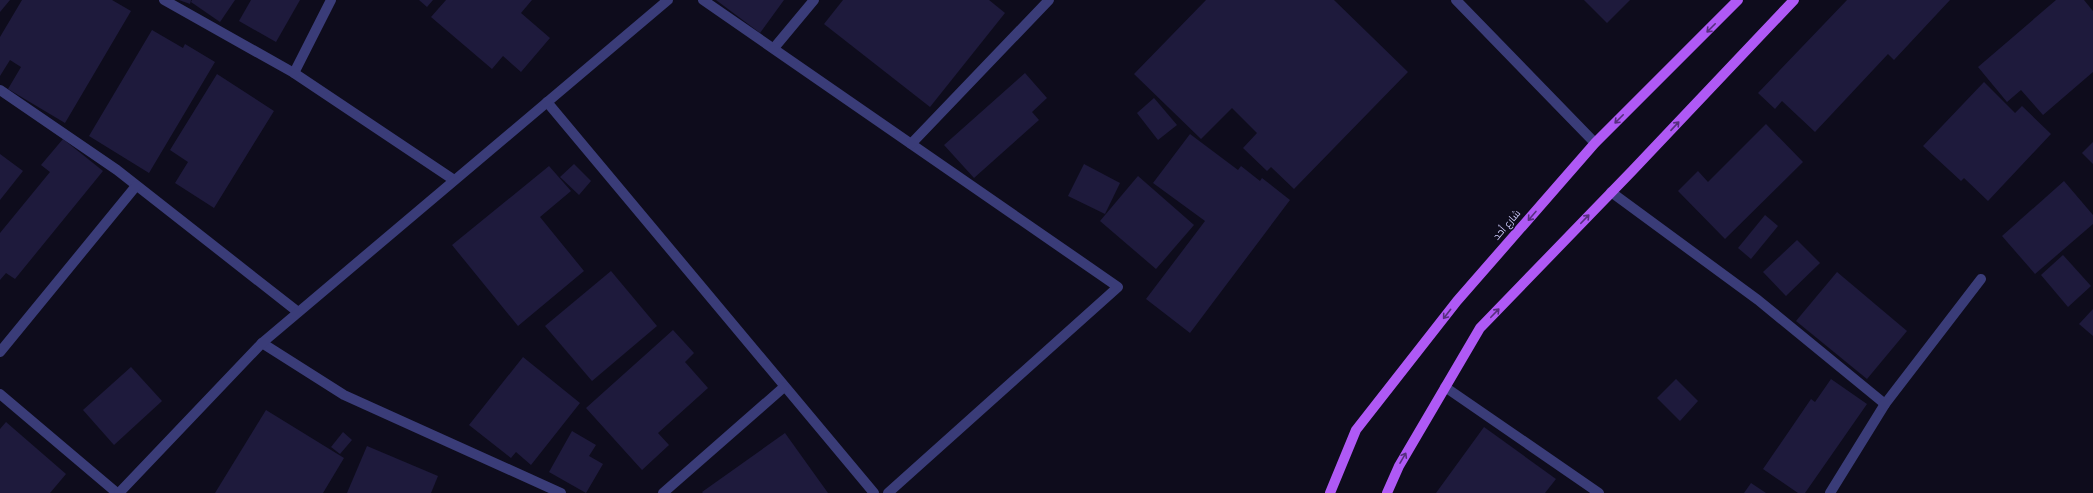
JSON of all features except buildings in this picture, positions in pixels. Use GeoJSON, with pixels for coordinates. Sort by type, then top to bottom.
{"type":"FeatureCollection","features":[{"type":"Feature","properties":{"kind":"main road","name":"شارع أحد"},"geometry":{"type":"LineString","coordinates":[[1330,493],[1356,430],[1457,301],[1595,143],[1738,0]]}},
{"type":"Feature","properties":{"kind":"main road"},"geometry":{"type":"LineString","coordinates":[[1387,493],[1399,466],[1480,328],[1794,0]]}},
{"type":"Feature","properties":{"kind":"street"},"geometry":{"type":"LineString","coordinates":[[164,0],[294,73],[454,180]]}},
{"type":"Feature","properties":{"kind":"street"},"geometry":{"type":"LineString","coordinates":[[294,73],[331,0]]}},
{"type":"Feature","properties":{"kind":"street"},"geometry":{"type":"LineString","coordinates":[[0,394],[118,493],[262,343],[668,0]]}},
{"type":"Feature","properties":{"kind":"street"},"geometry":{"type":"LineString","coordinates":[[703,0],[1118,287],[888,493]]}},
{"type":"Feature","properties":{"kind":"street"},"geometry":{"type":"LineString","coordinates":[[774,48],[814,0]]}},
{"type":"Feature","properties":{"kind":"street"},"geometry":{"type":"LineString","coordinates":[[911,144],[1049,0]]}},
{"type":"Feature","properties":{"kind":"street"},"geometry":{"type":"LineString","coordinates":[[1456,0],[1595,143]]}},
{"type":"Feature","properties":{"kind":"street"},"geometry":{"type":"LineString","coordinates":[[0,90],[117,170],[298,312]]}},
{"type":"Feature","properties":{"kind":"street"},"geometry":{"type":"LineString","coordinates":[[547,102],[874,493]]}},
{"type":"Feature","properties":{"kind":"street"},"geometry":{"type":"LineString","coordinates":[[0,352],[136,186]]}},
{"type":"Feature","properties":{"kind":"street"},"geometry":{"type":"LineString","coordinates":[[1611,192],[1758,300],[1885,404]]}},
{"type":"Feature","properties":{"kind":"street"},"geometry":{"type":"LineString","coordinates":[[1830,493],[1885,404],[1981,279]]}},
{"type":"Feature","properties":{"kind":"street"},"geometry":{"type":"LineString","coordinates":[[262,343],[344,395],[561,493]]}},
{"type":"Feature","properties":{"kind":"street"},"geometry":{"type":"LineString","coordinates":[[1445,386],[1599,493]]}},
{"type":"Feature","properties":{"kind":"street"},"geometry":{"type":"LineString","coordinates":[[663,493],[784,387]]}}]}
